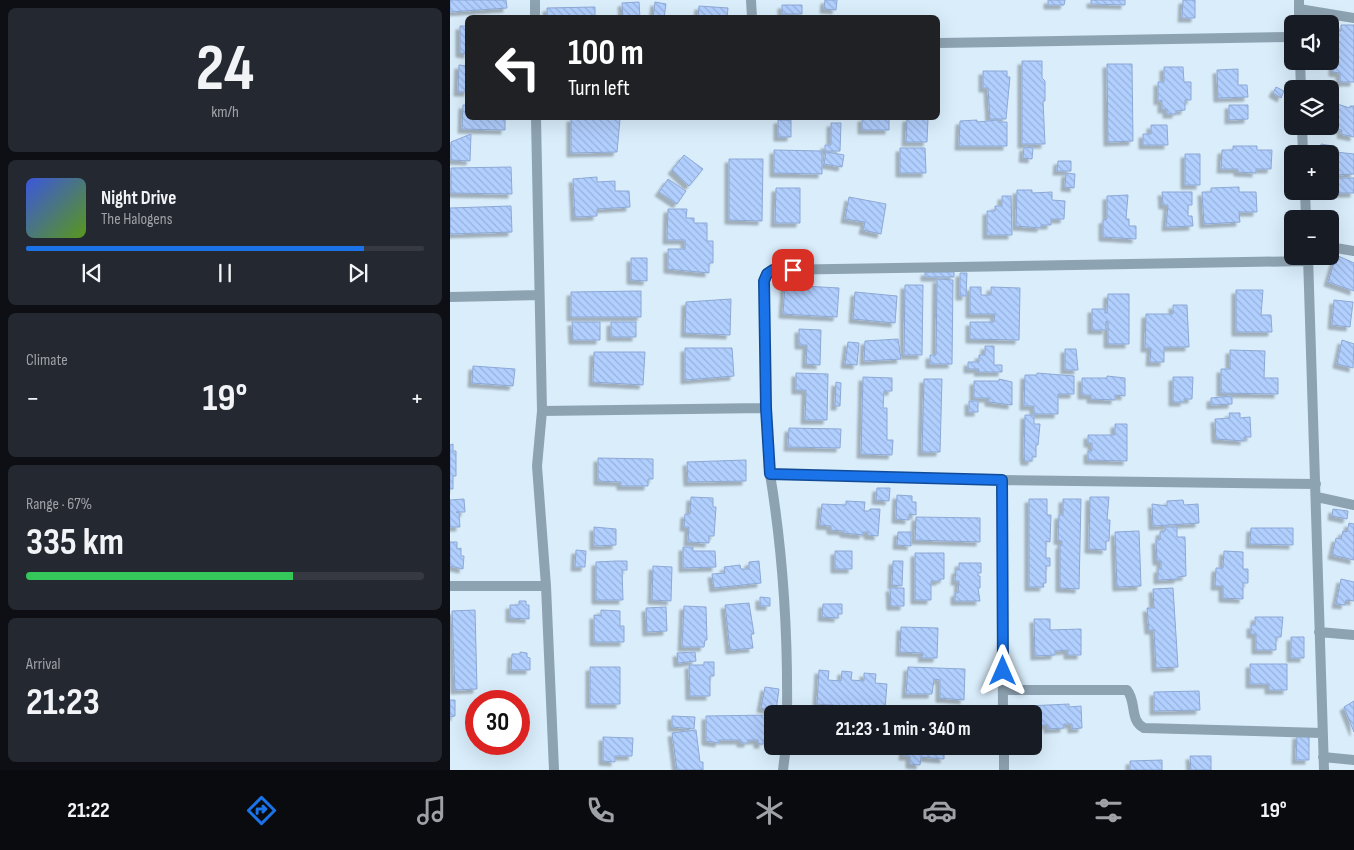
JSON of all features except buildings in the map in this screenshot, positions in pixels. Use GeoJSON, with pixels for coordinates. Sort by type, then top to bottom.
{"type":"FeatureCollection","features":[{"type":"Feature","properties":{"kind":"street"},"geometry":{"type":"LineString","coordinates":[[534,0],[535,15]]}},
{"type":"Feature","properties":{"kind":"street"},"geometry":{"type":"LineString","coordinates":[[751,0],[752,15]]}},
{"type":"Feature","properties":{"kind":"street"},"geometry":{"type":"LineString","coordinates":[[1299,4],[1354,18]]}},
{"type":"Feature","properties":{"kind":"street"},"geometry":{"type":"LineString","coordinates":[[940,43],[1284,36]]}},
{"type":"Feature","properties":{"kind":"street"},"geometry":{"type":"LineString","coordinates":[[536,120],[542,411],[537,466],[546,586],[554,770]]}},
{"type":"Feature","properties":{"kind":"street"},"geometry":{"type":"LineString","coordinates":[[1339,248],[1354,251]]}},
{"type":"Feature","properties":{"kind":"street"},"geometry":{"type":"LineString","coordinates":[[787,705],[784,580],[770,474],[766,408],[764,281],[767,274],[773,270],[1284,259]]}},
{"type":"Feature","properties":{"kind":"street"},"geometry":{"type":"LineString","coordinates":[[1308,265],[1317,497],[1324,770]]}},
{"type":"Feature","properties":{"kind":"street"},"geometry":{"type":"LineString","coordinates":[[450,297],[539,295]]}},
{"type":"Feature","properties":{"kind":"street"},"geometry":{"type":"LineString","coordinates":[[542,411],[766,408]]}},
{"type":"Feature","properties":{"kind":"street"},"geometry":{"type":"LineString","coordinates":[[770,474],[1002,480],[1316,484]]}},
{"type":"Feature","properties":{"kind":"street"},"geometry":{"type":"LineString","coordinates":[[1002,480],[1003,705]]}},
{"type":"Feature","properties":{"kind":"street"},"geometry":{"type":"LineString","coordinates":[[1317,497],[1354,505]]}},
{"type":"Feature","properties":{"kind":"street"},"geometry":{"type":"LineString","coordinates":[[450,586],[546,586]]}},
{"type":"Feature","properties":{"kind":"street"},"geometry":{"type":"LineString","coordinates":[[1319,632],[1354,635]]}},
{"type":"Feature","properties":{"kind":"street"},"geometry":{"type":"LineString","coordinates":[[1004,690],[1127,690],[1132,696],[1135,718],[1138,725],[1144,728],[1322,733]]}},
{"type":"Feature","properties":{"kind":"street"},"geometry":{"type":"LineString","coordinates":[[784,770],[785,755]]}},
{"type":"Feature","properties":{"kind":"street"},"geometry":{"type":"LineString","coordinates":[[1004,755],[1004,770]]}},
{"type":"Feature","properties":{"kind":"street"},"geometry":{"type":"LineString","coordinates":[[1323,757],[1354,760]]}},
{"type":"Feature","properties":{"kind":"route"},"geometry":{"type":"LineString","coordinates":[[793,270],[773,270],[767,274],[764,281],[766,408],[770,474],[1002,480],[1003,671]]}}]}
